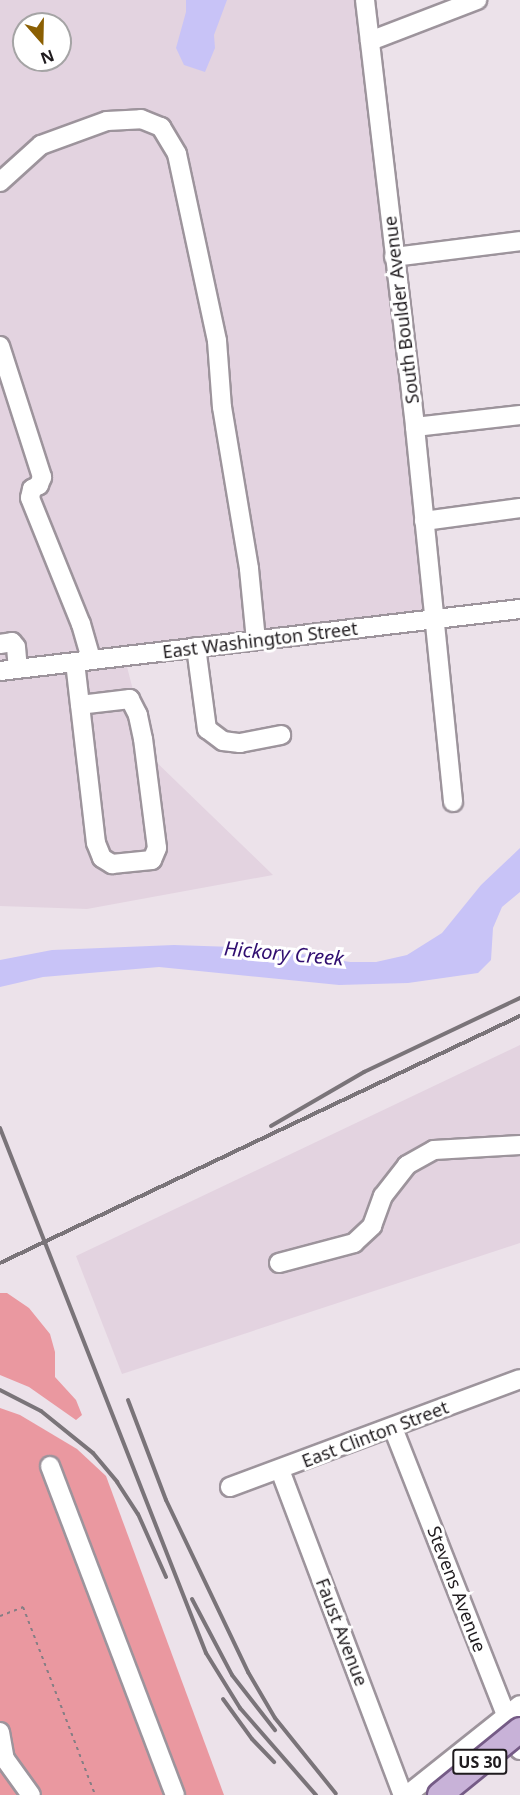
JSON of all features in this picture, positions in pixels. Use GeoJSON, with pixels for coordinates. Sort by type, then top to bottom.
{"type":"FeatureCollection","features":[{"type":"Feature","properties":{"kind":"main road","name":"US 30"},"geometry":{"type":"LineString","coordinates":[[440,1795],[516,1717]]}},
{"type":"Feature","properties":{"kind":"street","name":"South Boulder Avenue"},"geometry":{"type":"LineString","coordinates":[[365,0],[415,427],[453,802]]}},
{"type":"Feature","properties":{"kind":"street"},"geometry":{"type":"LineString","coordinates":[[370,41],[477,0]]}},
{"type":"Feature","properties":{"kind":"street"},"geometry":{"type":"LineString","coordinates":[[0,182],[41,145],[107,121],[141,118],[161,127],[177,154],[217,340],[222,407],[249,569],[256,640]]}},
{"type":"Feature","properties":{"kind":"street"},"geometry":{"type":"LineString","coordinates":[[394,257],[520,241]]}},
{"type":"Feature","properties":{"kind":"street"},"geometry":{"type":"LineString","coordinates":[[0,346],[42,477],[39,485],[32,489],[30,498],[81,624],[83,661],[80,705],[96,843],[102,858],[112,864],[152,860],[157,848],[138,715],[130,699],[80,705]]}},
{"type":"Feature","properties":{"kind":"street"},"geometry":{"type":"LineString","coordinates":[[415,427],[520,415]]}},
{"type":"Feature","properties":{"kind":"street"},"geometry":{"type":"LineString","coordinates":[[424,521],[520,508]]}},
{"type":"Feature","properties":{"kind":"street","name":"East Washington Street"},"geometry":{"type":"LineString","coordinates":[[9,670],[520,609]]}},
{"type":"Feature","properties":{"kind":"street"},"geometry":{"type":"LineString","coordinates":[[0,644],[12,642],[15,647],[9,670]]}},
{"type":"Feature","properties":{"kind":"street"},"geometry":{"type":"LineString","coordinates":[[196,647],[207,729],[223,741],[240,743],[281,735]]}},
{"type":"Feature","properties":{"kind":"street"},"geometry":{"type":"LineString","coordinates":[[279,1263],[354,1243],[372,1226],[383,1196],[407,1165],[434,1150],[520,1145]]}},
{"type":"Feature","properties":{"kind":"street","name":"East Clinton Street"},"geometry":{"type":"LineString","coordinates":[[230,1487],[520,1379]]}},
{"type":"Feature","properties":{"kind":"street","name":"Stevens Avenue"},"geometry":{"type":"LineString","coordinates":[[393,1428],[516,1717],[520,1750]]}},
{"type":"Feature","properties":{"kind":"street"},"geometry":{"type":"LineString","coordinates":[[50,1466],[175,1795]]}},
{"type":"Feature","properties":{"kind":"street","name":"Faust Avenue"},"geometry":{"type":"LineString","coordinates":[[280,1470],[405,1795]]}},
{"type":"Feature","properties":{"kind":"street"},"geometry":{"type":"LineString","coordinates":[[405,1795],[516,1717]]}},
{"type":"Feature","properties":{"kind":"street"},"geometry":{"type":"LineString","coordinates":[[0,1732],[5,1759],[31,1795]]}},
{"type":"Feature","properties":{"kind":"path"},"geometry":{"type":"LineString","coordinates":[[0,1616],[23,1607],[95,1795]]}},
{"type":"Feature","properties":{"kind":"shaded area"},"geometry":{"type":"Polygon","coordinates":[[[0,0],[368,0],[426,615],[0,667],[0,0]]]}},
{"type":"Feature","properties":{"kind":"shaded area"},"geometry":{"type":"Polygon","coordinates":[[[125,659],[150,756],[273,875],[87,909],[0,906],[0,675],[125,659]]]}},
{"type":"Feature","properties":{"kind":"shaded area"},"geometry":{"type":"Polygon","coordinates":[[[520,1045],[520,1243],[122,1374],[76,1256],[520,1045]]]}},
{"type":"Feature","properties":{"kind":"shaded area"},"geometry":{"type":"Polygon","coordinates":[[[0,1293],[7,1293],[29,1308],[50,1334],[55,1352],[55,1377],[76,1400],[82,1415],[76,1420],[29,1387],[0,1375],[0,1293]]]}},
{"type":"Feature","properties":{"kind":"shaded area"},"geometry":{"type":"Polygon","coordinates":[[[0,1408],[20,1415],[77,1449],[106,1476],[224,1795],[0,1795],[0,1408]]]}},
{"type":"Feature","properties":{"kind":"water"},"geometry":{"type":"Polygon","coordinates":[[[186,0],[227,0],[214,35],[215,48],[205,72],[184,65],[176,48],[186,12],[186,0]]]}},
{"type":"Feature","properties":{"kind":"water","name":"Hickory Creek"},"geometry":{"type":"Polygon","coordinates":[[[520,848],[520,892],[502,907],[493,928],[491,960],[478,973],[408,983],[339,985],[159,967],[43,977],[0,987],[0,960],[52,950],[174,945],[266,948],[350,962],[376,962],[407,955],[442,933],[481,885],[520,848]]]}},
{"type":"Feature","properties":{"kind":"railway"},"geometry":{"type":"LineString","coordinates":[[271,1126],[364,1072],[520,998]]}},
{"type":"Feature","properties":{"kind":"railway"},"geometry":{"type":"LineString","coordinates":[[0,1263],[520,1016]]}},
{"type":"Feature","properties":{"kind":"railway"},"geometry":{"type":"LineString","coordinates":[[0,1128],[206,1653],[240,1708],[316,1795]]}},
{"type":"Feature","properties":{"kind":"railway"},"geometry":{"type":"LineString","coordinates":[[0,1390],[41,1411],[93,1453],[117,1482],[138,1514],[166,1577]]}},
{"type":"Feature","properties":{"kind":"railway"},"geometry":{"type":"LineString","coordinates":[[128,1400],[166,1500],[248,1672],[275,1718],[336,1794]]}},
{"type":"Feature","properties":{"kind":"railway"},"geometry":{"type":"LineString","coordinates":[[192,1599],[232,1675],[275,1730]]}},
{"type":"Feature","properties":{"kind":"railway"},"geometry":{"type":"LineString","coordinates":[[223,1699],[252,1739],[274,1762]]}}]}
